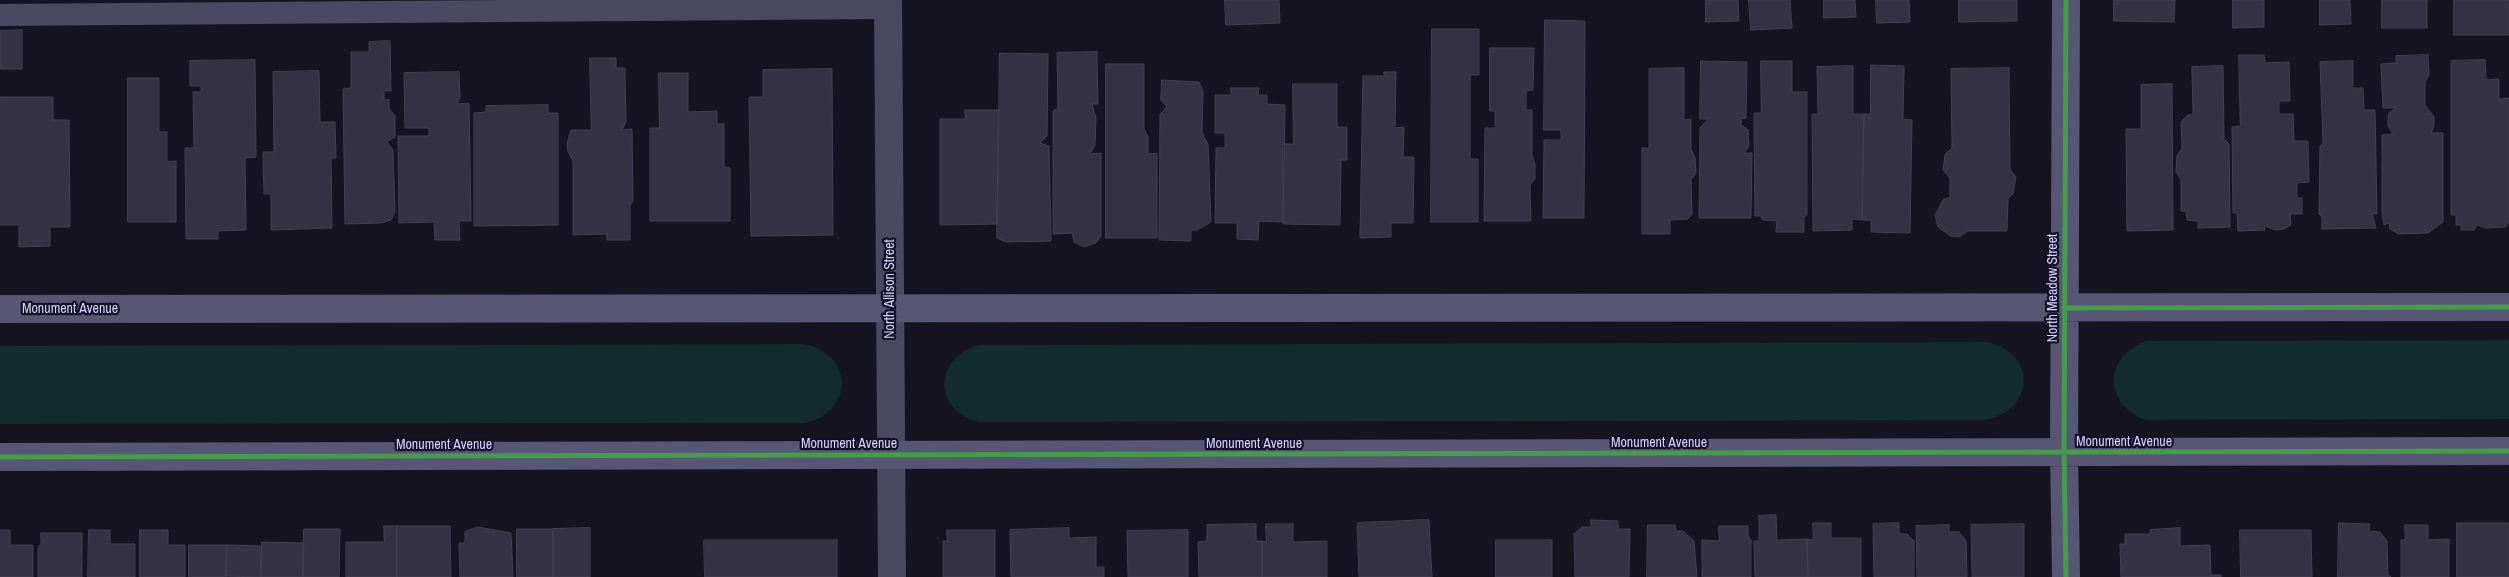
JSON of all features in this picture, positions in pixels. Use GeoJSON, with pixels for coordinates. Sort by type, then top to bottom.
{"type":"FeatureCollection","features":[{"type":"Feature","properties":{"kind":"street","name":"North Meadow Street"},"geometry":{"type":"LineString","coordinates":[[2066,0],[2064,308],[2066,577]]}},
{"type":"Feature","properties":{"kind":"street","name":"North Allison Street"},"geometry":{"type":"LineString","coordinates":[[888,4],[892,577]]}},
{"type":"Feature","properties":{"kind":"street","name":"Monument Avenue"},"geometry":{"type":"LineString","coordinates":[[0,309],[2509,307]]}},
{"type":"Feature","properties":{"kind":"street","name":"Monument Avenue"},"geometry":{"type":"LineString","coordinates":[[0,457],[2509,451]]}},
{"type":"Feature","properties":{"kind":"lane"},"geometry":{"type":"LineString","coordinates":[[0,15],[888,4]]}},
{"type":"Feature","properties":{"kind":"green space"},"geometry":{"type":"Polygon","coordinates":[[[2509,340],[2509,419],[2146,420],[2132,412],[2122,403],[2116,392],[2114,380],[2116,369],[2122,358],[2132,349],[2146,341],[2509,340]]]}},
{"type":"Feature","properties":{"kind":"green space"},"geometry":{"type":"Polygon","coordinates":[[[1986,342],[2003,348],[2015,357],[2022,368],[2024,381],[2021,394],[2014,405],[2002,414],[1985,420],[979,422],[964,416],[953,407],[946,396],[944,384],[947,372],[953,361],[964,352],[979,345],[1986,342]]]}},
{"type":"Feature","properties":{"kind":"green space"},"geometry":{"type":"Polygon","coordinates":[[[804,344],[821,350],[833,360],[840,371],[842,384],[839,397],[832,408],[820,417],[804,423],[0,424],[0,346],[804,344]]]}},
{"type":"Feature","properties":{"kind":"building"},"geometry":{"type":"Polygon","coordinates":[[[1225,0],[1279,0],[1280,23],[1226,25],[1225,0]]]}},
{"type":"Feature","properties":{"kind":"building"},"geometry":{"type":"Polygon","coordinates":[[[1706,0],[1738,0],[1739,21],[1706,22],[1706,0]]]}},
{"type":"Feature","properties":{"kind":"building"},"geometry":{"type":"Polygon","coordinates":[[[1749,0],[1790,0],[1792,28],[1751,30],[1749,0]]]}},
{"type":"Feature","properties":{"kind":"building"},"geometry":{"type":"Polygon","coordinates":[[[1824,0],[1855,0],[1856,17],[1824,18],[1824,0]]]}},
{"type":"Feature","properties":{"kind":"building"},"geometry":{"type":"Polygon","coordinates":[[[1876,0],[1909,0],[1910,22],[1877,23],[1876,0]]]}},
{"type":"Feature","properties":{"kind":"building"},"geometry":{"type":"Polygon","coordinates":[[[1959,0],[2017,0],[2017,21],[1959,22],[1959,0]]]}},
{"type":"Feature","properties":{"kind":"building"},"geometry":{"type":"Polygon","coordinates":[[[2114,0],[2175,0],[2174,22],[2114,21],[2114,0]]]}},
{"type":"Feature","properties":{"kind":"building"},"geometry":{"type":"Polygon","coordinates":[[[2233,0],[2264,0],[2264,27],[2233,28],[2233,0]]]}},
{"type":"Feature","properties":{"kind":"building"},"geometry":{"type":"Polygon","coordinates":[[[2320,0],[2350,0],[2351,24],[2320,25],[2320,0]]]}},
{"type":"Feature","properties":{"kind":"building"},"geometry":{"type":"Polygon","coordinates":[[[2382,0],[2427,0],[2427,28],[2382,28],[2382,0]]]}},
{"type":"Feature","properties":{"kind":"building"},"geometry":{"type":"Polygon","coordinates":[[[2454,0],[2509,0],[2509,35],[2454,35],[2454,0]]]}},
{"type":"Feature","properties":{"kind":"building"},"geometry":{"type":"Polygon","coordinates":[[[1545,20],[1585,21],[1584,218],[1543,218],[1544,140],[1561,140],[1561,130],[1544,130],[1545,20]]]}},
{"type":"Feature","properties":{"kind":"building"},"geometry":{"type":"Polygon","coordinates":[[[1432,29],[1479,29],[1479,75],[1470,75],[1470,159],[1478,159],[1478,222],[1431,222],[1432,29]]]}},
{"type":"Feature","properties":{"kind":"building"},"geometry":{"type":"Polygon","coordinates":[[[22,30],[22,69],[0,69],[0,31],[22,30]]]}},
{"type":"Feature","properties":{"kind":"building"},"geometry":{"type":"Polygon","coordinates":[[[390,41],[391,91],[384,91],[384,100],[389,99],[389,108],[395,116],[395,137],[387,142],[393,150],[395,212],[391,220],[382,223],[345,224],[343,89],[351,88],[351,52],[369,52],[369,42],[390,41]]]}},
{"type":"Feature","properties":{"kind":"building"},"geometry":{"type":"Polygon","coordinates":[[[1490,48],[1534,48],[1533,90],[1526,91],[1526,110],[1532,110],[1532,156],[1535,164],[1535,179],[1530,185],[1531,221],[1484,221],[1485,128],[1495,128],[1495,111],[1490,111],[1490,48]]]}},
{"type":"Feature","properties":{"kind":"building"},"geometry":{"type":"Polygon","coordinates":[[[1097,52],[1098,104],[1092,104],[1096,118],[1095,145],[1090,154],[1101,153],[1101,236],[1096,243],[1084,247],[1074,242],[1072,233],[1053,234],[1053,111],[1058,108],[1057,53],[1097,52]]]}},
{"type":"Feature","properties":{"kind":"building"},"geometry":{"type":"Polygon","coordinates":[[[1000,53],[1048,54],[1047,136],[1040,143],[1049,146],[1051,241],[1006,242],[997,238],[1000,53]]]}},
{"type":"Feature","properties":{"kind":"building"},"geometry":{"type":"Polygon","coordinates":[[[2239,55],[2264,55],[2265,63],[2289,62],[2290,101],[2279,101],[2279,114],[2293,114],[2294,141],[2308,141],[2309,182],[2297,183],[2297,198],[2302,198],[2302,214],[2290,214],[2291,225],[2284,229],[2276,230],[2264,226],[2265,230],[2238,231],[2237,213],[2233,213],[2232,127],[2240,126],[2239,55]]]}},
{"type":"Feature","properties":{"kind":"building"},"geometry":{"type":"Polygon","coordinates":[[[2428,55],[2429,75],[2425,82],[2425,105],[2434,117],[2434,126],[2431,133],[2443,133],[2443,222],[2428,233],[2399,234],[2390,229],[2389,223],[2384,225],[2382,213],[2382,135],[2393,134],[2388,126],[2388,119],[2389,113],[2396,108],[2383,108],[2381,64],[2396,63],[2396,56],[2428,55]]]}},
{"type":"Feature","properties":{"kind":"building"},"geometry":{"type":"Polygon","coordinates":[[[590,58],[616,58],[616,68],[625,68],[626,122],[622,130],[632,129],[633,200],[630,206],[630,240],[607,240],[607,234],[573,235],[573,161],[568,152],[567,144],[571,130],[591,130],[590,58]]]}},
{"type":"Feature","properties":{"kind":"building"},"geometry":{"type":"Polygon","coordinates":[[[255,60],[256,157],[245,158],[246,230],[218,231],[218,239],[186,239],[185,148],[194,148],[193,92],[201,92],[201,86],[190,86],[190,61],[255,60]]]}},
{"type":"Feature","properties":{"kind":"building"},"geometry":{"type":"Polygon","coordinates":[[[2485,60],[2486,80],[2499,79],[2499,99],[2509,98],[2509,222],[2505,227],[2486,228],[2477,225],[2474,230],[2461,230],[2461,225],[2456,225],[2456,215],[2451,215],[2451,61],[2485,60]]]}},
{"type":"Feature","properties":{"kind":"building"},"geometry":{"type":"Polygon","coordinates":[[[1701,61],[1747,62],[1746,118],[1741,119],[1741,125],[1748,130],[1749,146],[1744,153],[1752,153],[1751,218],[1699,218],[1700,128],[1708,119],[1700,119],[1701,61]]]}},
{"type":"Feature","properties":{"kind":"building"},"geometry":{"type":"Polygon","coordinates":[[[1761,61],[1792,61],[1792,92],[1807,92],[1807,215],[1804,217],[1804,232],[1776,232],[1777,221],[1763,220],[1760,216],[1755,216],[1754,113],[1761,113],[1761,61]]]}},
{"type":"Feature","properties":{"kind":"building"},"geometry":{"type":"Polygon","coordinates":[[[2353,61],[2353,88],[2363,88],[2364,110],[2375,110],[2377,214],[2372,213],[2376,228],[2322,229],[2322,217],[2319,214],[2320,146],[2323,143],[2320,62],[2353,61]]]}},
{"type":"Feature","properties":{"kind":"building"},"geometry":{"type":"Polygon","coordinates":[[[1106,64],[1144,64],[1144,129],[1148,137],[1148,154],[1157,153],[1157,238],[1106,238],[1106,64]]]}},
{"type":"Feature","properties":{"kind":"building"},"geometry":{"type":"Polygon","coordinates":[[[1871,65],[1904,66],[1903,119],[1912,120],[1910,233],[1871,232],[1871,220],[1862,220],[1864,114],[1870,114],[1871,65]]]}},
{"type":"Feature","properties":{"kind":"building"},"geometry":{"type":"Polygon","coordinates":[[[1853,66],[1853,114],[1864,114],[1862,220],[1852,219],[1852,230],[1813,231],[1812,114],[1818,114],[1817,67],[1853,66]]]}},
{"type":"Feature","properties":{"kind":"building"},"geometry":{"type":"Polygon","coordinates":[[[2223,66],[2224,139],[2229,144],[2230,227],[2198,228],[2198,221],[2187,220],[2186,211],[2181,211],[2181,180],[2176,172],[2177,155],[2182,149],[2181,122],[2188,115],[2193,114],[2192,67],[2223,66]]]}},
{"type":"Feature","properties":{"kind":"building"},"geometry":{"type":"Polygon","coordinates":[[[1684,68],[1684,120],[1691,119],[1691,149],[1695,157],[1696,174],[1691,179],[1692,214],[1688,219],[1670,220],[1670,234],[1642,234],[1642,148],[1649,148],[1649,69],[1684,68]]]}},
{"type":"Feature","properties":{"kind":"building"},"geometry":{"type":"Polygon","coordinates":[[[2009,68],[2010,170],[2016,177],[2013,194],[2008,198],[2007,231],[1968,231],[1959,237],[1951,236],[1938,227],[1935,215],[1943,200],[1950,197],[1950,178],[1943,170],[1945,154],[1952,148],[1951,69],[2009,68]]]}},
{"type":"Feature","properties":{"kind":"building"},"geometry":{"type":"Polygon","coordinates":[[[832,69],[833,235],[751,236],[749,97],[763,97],[763,70],[832,69]]]}},
{"type":"Feature","properties":{"kind":"building"},"geometry":{"type":"Polygon","coordinates":[[[319,71],[320,122],[335,122],[336,158],[331,158],[332,228],[271,230],[271,194],[264,194],[263,152],[274,152],[273,72],[319,71]]]}},
{"type":"Feature","properties":{"kind":"building"},"geometry":{"type":"Polygon","coordinates":[[[459,72],[460,97],[457,104],[469,103],[471,221],[459,221],[460,240],[435,240],[434,222],[399,223],[398,136],[429,136],[429,128],[405,128],[404,73],[459,72]]]}},
{"type":"Feature","properties":{"kind":"building"},"geometry":{"type":"Polygon","coordinates":[[[1384,72],[1396,72],[1395,128],[1404,127],[1403,157],[1414,157],[1413,223],[1391,223],[1391,237],[1360,238],[1363,76],[1384,76],[1384,72]]]}},
{"type":"Feature","properties":{"kind":"building"},"geometry":{"type":"Polygon","coordinates":[[[659,73],[688,73],[688,112],[717,111],[717,124],[724,124],[724,167],[730,168],[730,221],[650,221],[650,128],[659,128],[659,73]]]}},
{"type":"Feature","properties":{"kind":"building"},"geometry":{"type":"Polygon","coordinates":[[[128,78],[159,78],[159,132],[167,132],[167,162],[176,161],[176,222],[128,222],[128,78]]]}},
{"type":"Feature","properties":{"kind":"building"},"geometry":{"type":"Polygon","coordinates":[[[1162,80],[1199,82],[1203,91],[1202,133],[1208,144],[1211,222],[1197,230],[1191,230],[1191,241],[1159,240],[1160,114],[1167,107],[1161,100],[1162,80]]]}},
{"type":"Feature","properties":{"kind":"building"},"geometry":{"type":"Polygon","coordinates":[[[1293,84],[1337,84],[1337,127],[1347,127],[1347,160],[1341,160],[1340,225],[1283,224],[1283,144],[1293,144],[1293,84]]]}},
{"type":"Feature","properties":{"kind":"building"},"geometry":{"type":"Polygon","coordinates":[[[2172,84],[2173,230],[2127,231],[2126,129],[2141,129],[2141,85],[2172,84]]]}},
{"type":"Feature","properties":{"kind":"building"},"geometry":{"type":"Polygon","coordinates":[[[1231,88],[1259,88],[1258,95],[1267,95],[1267,104],[1285,105],[1283,222],[1259,221],[1258,240],[1237,239],[1237,223],[1215,223],[1216,148],[1225,148],[1225,133],[1215,133],[1215,95],[1231,95],[1231,88]]]}},
{"type":"Feature","properties":{"kind":"building"},"geometry":{"type":"Polygon","coordinates":[[[0,97],[53,97],[53,120],[69,120],[70,227],[50,227],[50,246],[19,247],[19,225],[0,225],[0,97]]]}},
{"type":"Feature","properties":{"kind":"building"},"geometry":{"type":"Polygon","coordinates":[[[548,105],[548,113],[558,113],[558,225],[474,226],[474,113],[486,112],[486,106],[548,105]]]}},
{"type":"Feature","properties":{"kind":"building"},"geometry":{"type":"Polygon","coordinates":[[[965,110],[999,110],[997,224],[940,225],[940,119],[965,119],[965,110]]]}},
{"type":"Feature","properties":{"kind":"building"},"geometry":{"type":"Polygon","coordinates":[[[1776,515],[1777,540],[1807,539],[1808,577],[1755,577],[1754,541],[1759,541],[1759,516],[1776,515]]]}},
{"type":"Feature","properties":{"kind":"building"},"geometry":{"type":"Polygon","coordinates":[[[1429,520],[1432,577],[1359,577],[1357,523],[1429,520]]]}},
{"type":"Feature","properties":{"kind":"building"},"geometry":{"type":"Polygon","coordinates":[[[1591,520],[1618,521],[1618,529],[1630,529],[1629,577],[1575,577],[1574,534],[1582,527],[1591,527],[1591,520]]]}},
{"type":"Feature","properties":{"kind":"building"},"geometry":{"type":"Polygon","coordinates":[[[1813,523],[1831,523],[1831,538],[1861,538],[1861,577],[1808,577],[1807,539],[1813,540],[1813,523]]]}},
{"type":"Feature","properties":{"kind":"building"},"geometry":{"type":"Polygon","coordinates":[[[1899,523],[1899,534],[1907,534],[1914,541],[1914,577],[1874,577],[1873,524],[1899,523]]]}},
{"type":"Feature","properties":{"kind":"building"},"geometry":{"type":"Polygon","coordinates":[[[2339,523],[2370,524],[2369,531],[2380,532],[2387,541],[2388,574],[2391,577],[2338,577],[2339,523]]]}},
{"type":"Feature","properties":{"kind":"building"},"geometry":{"type":"Polygon","coordinates":[[[2457,523],[2509,523],[2509,577],[2457,577],[2457,523]]]}},
{"type":"Feature","properties":{"kind":"building"},"geometry":{"type":"Polygon","coordinates":[[[1256,524],[1256,541],[1262,541],[1262,577],[1199,577],[1198,542],[1207,541],[1207,525],[1256,524]]]}},
{"type":"Feature","properties":{"kind":"building"},"geometry":{"type":"Polygon","coordinates":[[[1266,524],[1293,524],[1293,542],[1327,541],[1327,577],[1262,577],[1262,541],[1266,542],[1266,524]]]}},
{"type":"Feature","properties":{"kind":"building"},"geometry":{"type":"Polygon","coordinates":[[[2024,524],[2024,577],[1972,577],[1971,525],[2024,524]]]}},
{"type":"Feature","properties":{"kind":"building"},"geometry":{"type":"Polygon","coordinates":[[[1648,525],[1675,525],[1676,531],[1683,531],[1694,541],[1697,577],[1647,577],[1648,525]]]}},
{"type":"Feature","properties":{"kind":"building"},"geometry":{"type":"Polygon","coordinates":[[[1949,525],[1949,532],[1959,532],[1966,541],[1967,577],[1917,577],[1916,526],[1949,525]]]}},
{"type":"Feature","properties":{"kind":"building"},"geometry":{"type":"Polygon","coordinates":[[[2405,525],[2428,525],[2428,540],[2449,539],[2449,577],[2401,577],[2401,540],[2405,540],[2405,525]]]}},
{"type":"Feature","properties":{"kind":"building"},"geometry":{"type":"Polygon","coordinates":[[[384,526],[397,526],[397,577],[346,577],[346,542],[384,542],[384,526]]]}},
{"type":"Feature","properties":{"kind":"building"},"geometry":{"type":"Polygon","coordinates":[[[397,526],[450,526],[451,577],[397,577],[397,526]]]}},
{"type":"Feature","properties":{"kind":"building"},"geometry":{"type":"Polygon","coordinates":[[[1719,526],[1748,526],[1748,536],[1751,540],[1751,577],[1702,577],[1702,540],[1719,541],[1719,526]]]}},
{"type":"Feature","properties":{"kind":"building"},"geometry":{"type":"Polygon","coordinates":[[[478,527],[511,533],[513,577],[460,577],[459,543],[465,543],[465,532],[478,527]]]}},
{"type":"Feature","properties":{"kind":"building"},"geometry":{"type":"Polygon","coordinates":[[[590,528],[590,577],[553,577],[553,529],[590,528]]]}},
{"type":"Feature","properties":{"kind":"building"},"geometry":{"type":"Polygon","coordinates":[[[1069,528],[1069,538],[1096,537],[1096,567],[1104,567],[1104,577],[1011,577],[1010,530],[1069,528]]]}},
{"type":"Feature","properties":{"kind":"building"},"geometry":{"type":"Polygon","coordinates":[[[2180,528],[2180,546],[2210,545],[2211,575],[2221,575],[2221,577],[2121,577],[2120,544],[2125,544],[2125,534],[2150,534],[2150,530],[2180,528]]]}},
{"type":"Feature","properties":{"kind":"building"},"geometry":{"type":"Polygon","coordinates":[[[304,529],[340,529],[339,577],[303,577],[304,529]]]}},
{"type":"Feature","properties":{"kind":"building"},"geometry":{"type":"Polygon","coordinates":[[[517,529],[553,529],[553,577],[517,577],[517,529]]]}},
{"type":"Feature","properties":{"kind":"building"},"geometry":{"type":"Polygon","coordinates":[[[0,530],[10,530],[10,545],[33,545],[33,577],[0,577],[0,530]]]}},
{"type":"Feature","properties":{"kind":"building"},"geometry":{"type":"Polygon","coordinates":[[[89,530],[110,530],[110,544],[135,544],[135,577],[88,577],[89,530]]]}},
{"type":"Feature","properties":{"kind":"building"},"geometry":{"type":"Polygon","coordinates":[[[140,530],[168,530],[168,545],[185,545],[185,577],[140,577],[140,530]]]}},
{"type":"Feature","properties":{"kind":"building"},"geometry":{"type":"Polygon","coordinates":[[[947,530],[995,530],[995,577],[943,577],[943,541],[947,541],[947,530]]]}},
{"type":"Feature","properties":{"kind":"building"},"geometry":{"type":"Polygon","coordinates":[[[1188,530],[1188,577],[1128,577],[1127,531],[1188,530]]]}},
{"type":"Feature","properties":{"kind":"building"},"geometry":{"type":"Polygon","coordinates":[[[2240,530],[2311,530],[2312,577],[2241,577],[2240,530]]]}},
{"type":"Feature","properties":{"kind":"building"},"geometry":{"type":"Polygon","coordinates":[[[41,533],[82,533],[82,577],[38,577],[38,549],[41,543],[41,533]]]}},
{"type":"Feature","properties":{"kind":"building"},"geometry":{"type":"Polygon","coordinates":[[[704,540],[837,540],[837,577],[705,577],[704,540]]]}},
{"type":"Feature","properties":{"kind":"building"},"geometry":{"type":"Polygon","coordinates":[[[1496,540],[1552,540],[1552,577],[1496,577],[1496,540]]]}},
{"type":"Feature","properties":{"kind":"building"},"geometry":{"type":"Polygon","coordinates":[[[262,542],[304,543],[303,577],[261,577],[262,542]]]}},
{"type":"Feature","properties":{"kind":"building"},"geometry":{"type":"Polygon","coordinates":[[[189,545],[227,545],[226,577],[189,577],[189,545]]]}},
{"type":"Feature","properties":{"kind":"building"},"geometry":{"type":"Polygon","coordinates":[[[227,545],[262,546],[261,577],[226,576],[227,545]]]}},
{"type":"Feature","properties":{"kind":"cycle path"},"geometry":{"type":"LineString","coordinates":[[2066,0],[2064,453],[2066,577]]}},
{"type":"Feature","properties":{"kind":"cycle path"},"geometry":{"type":"LineString","coordinates":[[2064,308],[2509,307]]}},
{"type":"Feature","properties":{"kind":"cycle path"},"geometry":{"type":"LineString","coordinates":[[0,457],[2509,451]]}}]}
